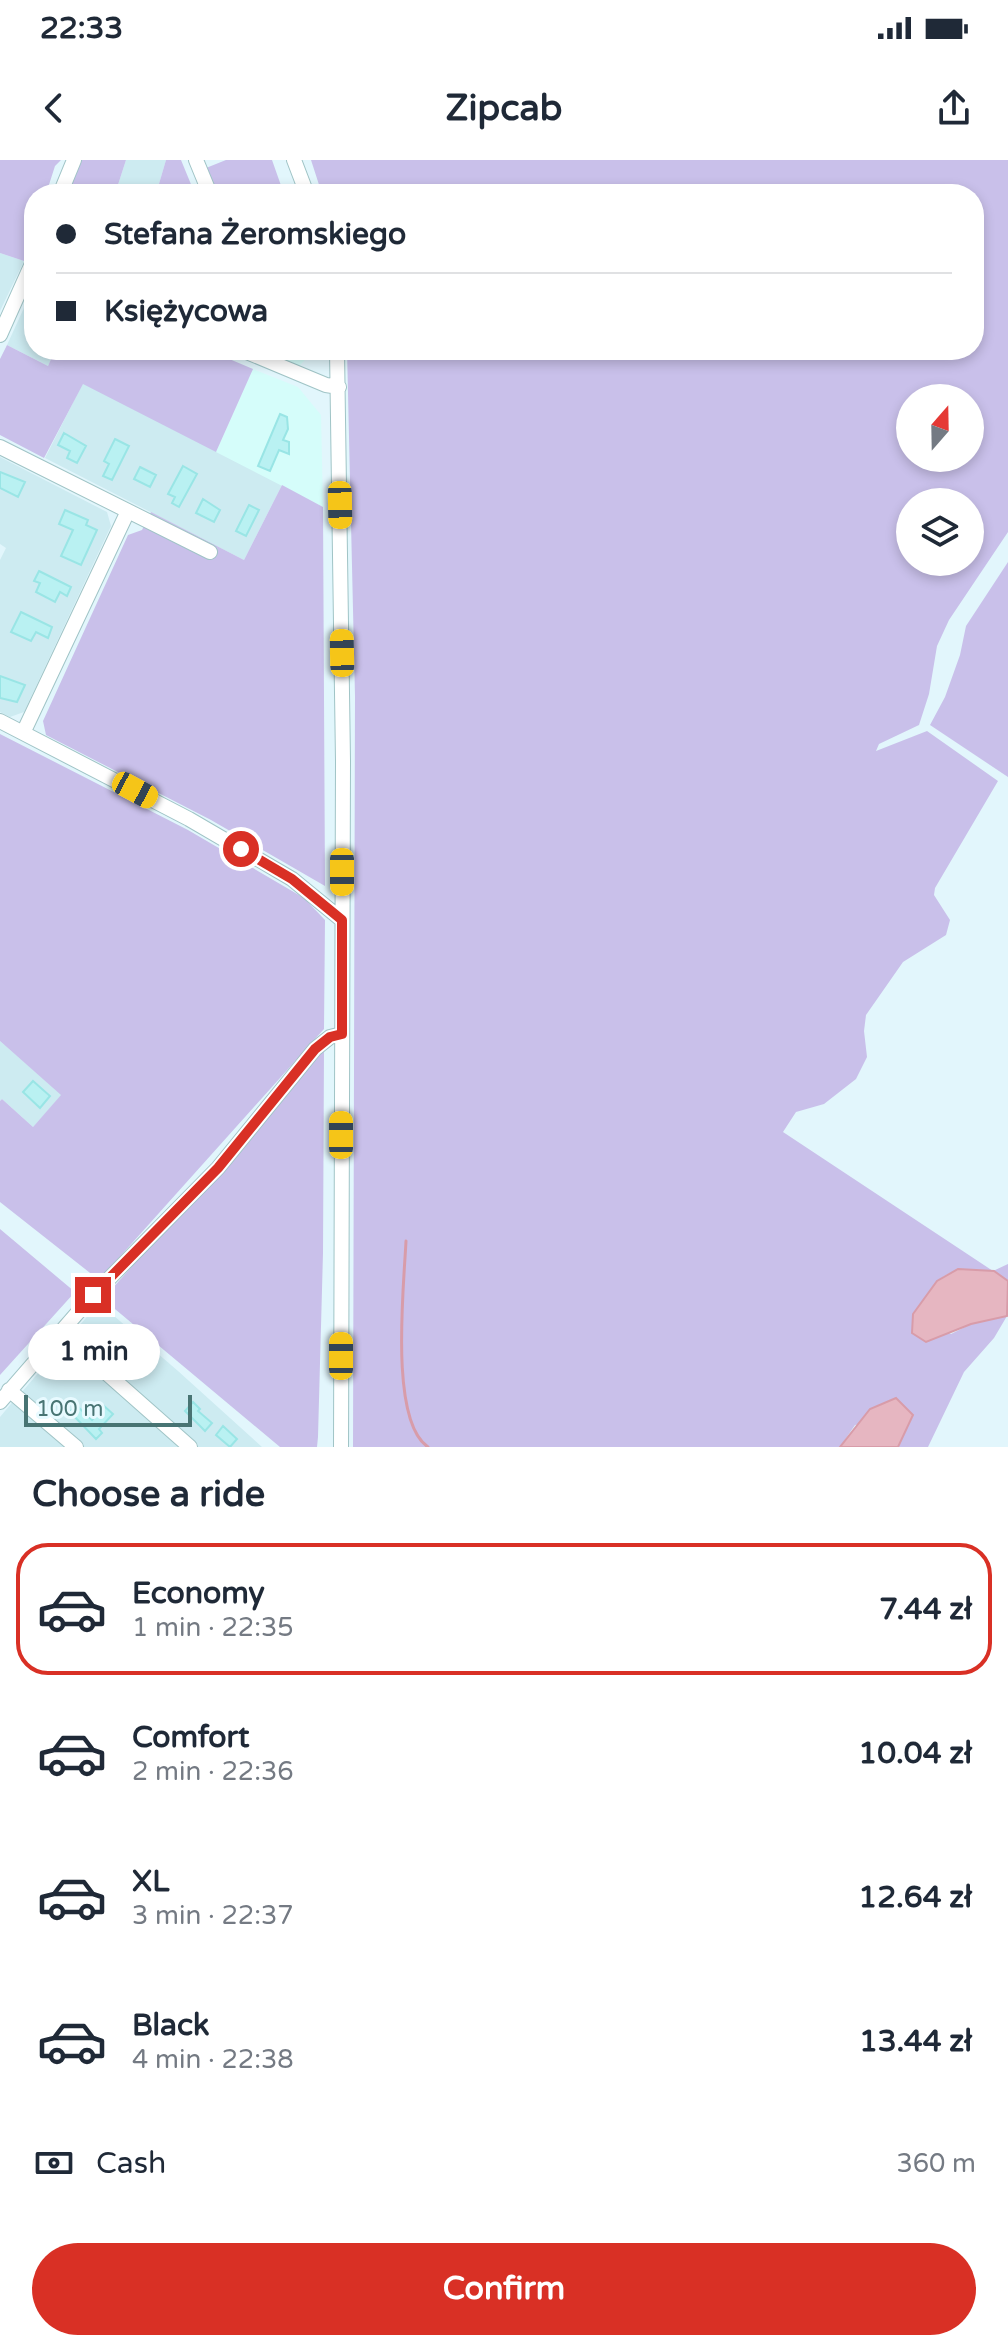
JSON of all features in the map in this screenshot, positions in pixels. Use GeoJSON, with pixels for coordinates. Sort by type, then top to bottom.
{"type":"FeatureCollection","features":[{"type":"Feature","properties":{"kind":"street"},"geometry":{"type":"LineString","coordinates":[[64,184],[74,160]]}},
{"type":"Feature","properties":{"kind":"street"},"geometry":{"type":"LineString","coordinates":[[196,160],[206,184]]}},
{"type":"Feature","properties":{"kind":"street"},"geometry":{"type":"LineString","coordinates":[[294,160],[303,184]]}},
{"type":"Feature","properties":{"kind":"street"},"geometry":{"type":"LineString","coordinates":[[0,335],[24,283]]}},
{"type":"Feature","properties":{"kind":"street"},"geometry":{"type":"LineString","coordinates":[[266,360],[326,385],[339,387]]}},
{"type":"Feature","properties":{"kind":"street"},"geometry":{"type":"LineString","coordinates":[[338,360],[343,761],[341,1447]]}},
{"type":"Feature","properties":{"kind":"street"},"geometry":{"type":"LineString","coordinates":[[0,447],[210,552]]}},
{"type":"Feature","properties":{"kind":"street"},"geometry":{"type":"LineString","coordinates":[[24,731],[128,511]]}},
{"type":"Feature","properties":{"kind":"street"},"geometry":{"type":"LineString","coordinates":[[0,721],[189,819],[292,879],[342,920]]}},
{"type":"Feature","properties":{"kind":"street"},"geometry":{"type":"LineString","coordinates":[[76,1447],[5,1396],[93,1295],[218,1168],[315,1049],[330,1037],[342,1034]]}},
{"type":"Feature","properties":{"kind":"street"},"geometry":{"type":"LineString","coordinates":[[60,1332],[190,1447]]}},
{"type":"Feature","properties":{"kind":"shaded area"},"geometry":{"type":"Polygon","coordinates":[[[0,160],[61,160],[55,166],[49,184],[24,184],[24,261],[0,253],[0,160]]]}},
{"type":"Feature","properties":{"kind":"shaded area"},"geometry":{"type":"Polygon","coordinates":[[[80,160],[126,160],[118,184],[72,184],[80,160]]]}},
{"type":"Feature","properties":{"kind":"shaded area"},"geometry":{"type":"Polygon","coordinates":[[[126,160],[166,160],[159,184],[118,184],[126,160]]]}},
{"type":"Feature","properties":{"kind":"shaded area"},"geometry":{"type":"Polygon","coordinates":[[[166,160],[181,160],[191,184],[159,184],[166,160]]]}},
{"type":"Feature","properties":{"kind":"shaded area"},"geometry":{"type":"Polygon","coordinates":[[[226,160],[272,160],[280,184],[213,184],[206,168],[226,160]]]}},
{"type":"Feature","properties":{"kind":"shaded area"},"geometry":{"type":"Polygon","coordinates":[[[311,160],[1008,160],[1008,532],[984,568],[984,488],[896,488],[896,576],[978,576],[949,620],[937,646],[929,694],[919,725],[879,744],[876,751],[927,731],[998,781],[935,888],[934,895],[950,920],[946,935],[903,962],[866,1015],[867,1057],[856,1079],[824,1104],[796,1112],[783,1132],[993,1271],[1008,1264],[1008,1281],[981,1271],[952,1272],[933,1287],[913,1314],[951,1334],[971,1324],[1007,1316],[994,1338],[964,1372],[928,1447],[898,1447],[913,1416],[855,1425],[840,1447],[353,1447],[355,696],[347,360],[984,360],[984,184],[319,184],[311,160]]]}},
{"type":"Feature","properties":{"kind":"shaded area"},"geometry":{"type":"Polygon","coordinates":[[[0,253],[24,261],[0,311],[0,253]]]}},
{"type":"Feature","properties":{"kind":"shaded area"},"geometry":{"type":"Polygon","coordinates":[[[24,308],[24,354],[7,345],[24,308]]]}},
{"type":"Feature","properties":{"kind":"shaded area"},"geometry":{"type":"Polygon","coordinates":[[[7,345],[24,354],[24,360],[36,360],[48,366],[51,360],[232,360],[253,369],[216,452],[83,384],[44,458],[0,435],[0,359],[7,345]]]}},
{"type":"Feature","properties":{"kind":"shaded area"},"geometry":{"type":"Polygon","coordinates":[[[36,360],[51,360],[48,366],[36,360]]]}},
{"type":"Feature","properties":{"kind":"shaded area"},"geometry":{"type":"Polygon","coordinates":[[[285,360],[305,360],[299,366],[285,360]]]}},
{"type":"Feature","properties":{"kind":"shaded area"},"geometry":{"type":"Polygon","coordinates":[[[253,369],[298,387],[321,415],[323,507],[216,452],[253,369]]]}},
{"type":"Feature","properties":{"kind":"shaded area"},"geometry":{"type":"Polygon","coordinates":[[[83,383],[282,485],[244,560],[45,458],[83,383]]]}},
{"type":"Feature","properties":{"kind":"shaded area"},"geometry":{"type":"Polygon","coordinates":[[[0,457],[107,512],[111,526],[24,712],[10,717],[0,712],[0,560],[6,548],[0,544],[0,457]]]}},
{"type":"Feature","properties":{"kind":"shaded area"},"geometry":{"type":"Polygon","coordinates":[[[282,485],[323,507],[325,886],[211,820],[46,735],[43,721],[128,535],[142,530],[151,512],[244,560],[282,485]]]}},
{"type":"Feature","properties":{"kind":"shaded area"},"geometry":{"type":"Polygon","coordinates":[[[1008,562],[1008,777],[930,725],[945,697],[960,655],[966,626],[1008,562]]]}},
{"type":"Feature","properties":{"kind":"shaded area"},"geometry":{"type":"Polygon","coordinates":[[[0,734],[188,830],[304,898],[325,920],[324,1029],[99,1280],[0,1202],[0,1101],[2,1099],[33,1127],[61,1095],[0,1041],[0,734]]]}},
{"type":"Feature","properties":{"kind":"shaded area"},"geometry":{"type":"Polygon","coordinates":[[[0,1041],[62,1095],[33,1127],[2,1099],[0,1101],[0,1041]]]}},
{"type":"Feature","properties":{"kind":"shaded area"},"geometry":{"type":"Polygon","coordinates":[[[324,1050],[323,1253],[317,1447],[280,1447],[103,1299],[324,1050]]]}},
{"type":"Feature","properties":{"kind":"shaded area"},"geometry":{"type":"Polygon","coordinates":[[[0,1229],[75,1292],[0,1375],[0,1229]]]}},
{"type":"Feature","properties":{"kind":"shaded area"},"geometry":{"type":"Polygon","coordinates":[[[958,1269],[994,1271],[1008,1281],[1007,1316],[971,1324],[926,1342],[912,1333],[913,1314],[937,1281],[958,1269]]]}},
{"type":"Feature","properties":{"kind":"shaded area"},"geometry":{"type":"Polygon","coordinates":[[[99,1303],[262,1447],[196,1447],[71,1335],[99,1303]]]}},
{"type":"Feature","properties":{"kind":"shaded area"},"geometry":{"type":"Polygon","coordinates":[[[66,1341],[183,1447],[83,1447],[21,1393],[66,1341]]]}},
{"type":"Feature","properties":{"kind":"shaded area"},"geometry":{"type":"Polygon","coordinates":[[[896,1398],[913,1415],[898,1447],[840,1447],[870,1409],[896,1398]]]}},
{"type":"Feature","properties":{"kind":"shaded area"},"geometry":{"type":"Polygon","coordinates":[[[15,1399],[70,1447],[0,1447],[0,1417],[15,1399]]]}},
{"type":"Feature","properties":{"kind":"building"},"geometry":{"type":"Polygon","coordinates":[[[280,414],[287,417],[288,429],[283,440],[289,442],[289,454],[279,450],[270,471],[258,466],[280,414]]]}},
{"type":"Feature","properties":{"kind":"building"},"geometry":{"type":"Polygon","coordinates":[[[64,433],[86,446],[77,463],[67,458],[70,451],[58,445],[64,433]]]}},
{"type":"Feature","properties":{"kind":"building"},"geometry":{"type":"Polygon","coordinates":[[[115,439],[129,446],[112,480],[103,476],[109,464],[104,461],[115,439]]]}},
{"type":"Feature","properties":{"kind":"building"},"geometry":{"type":"Polygon","coordinates":[[[183,466],[197,474],[179,507],[172,503],[175,497],[168,494],[183,466]]]}},
{"type":"Feature","properties":{"kind":"building"},"geometry":{"type":"Polygon","coordinates":[[[140,467],[156,475],[150,487],[134,479],[140,467]]]}},
{"type":"Feature","properties":{"kind":"building"},"geometry":{"type":"Polygon","coordinates":[[[0,472],[25,482],[18,497],[0,488],[0,472]]]}},
{"type":"Feature","properties":{"kind":"building"},"geometry":{"type":"Polygon","coordinates":[[[203,499],[220,510],[214,522],[196,513],[203,499]]]}},
{"type":"Feature","properties":{"kind":"building"},"geometry":{"type":"Polygon","coordinates":[[[249,505],[259,510],[246,536],[236,531],[249,505]]]}},
{"type":"Feature","properties":{"kind":"building"},"geometry":{"type":"Polygon","coordinates":[[[65,510],[88,520],[86,525],[97,530],[81,565],[61,556],[73,530],[59,524],[65,510]]]}},
{"type":"Feature","properties":{"kind":"building"},"geometry":{"type":"Polygon","coordinates":[[[39,571],[71,587],[67,596],[60,592],[55,602],[36,592],[40,583],[34,581],[39,571]]]}},
{"type":"Feature","properties":{"kind":"building"},"geometry":{"type":"Polygon","coordinates":[[[21,612],[52,627],[48,638],[36,632],[31,641],[11,632],[21,612]]]}},
{"type":"Feature","properties":{"kind":"building"},"geometry":{"type":"Polygon","coordinates":[[[0,676],[25,685],[17,702],[0,698],[0,676]]]}},
{"type":"Feature","properties":{"kind":"building"},"geometry":{"type":"Polygon","coordinates":[[[33,1081],[50,1096],[40,1108],[23,1092],[33,1081]]]}},
{"type":"Feature","properties":{"kind":"building"},"geometry":{"type":"Polygon","coordinates":[[[193,1402],[212,1423],[205,1431],[185,1411],[193,1402]]]}},
{"type":"Feature","properties":{"kind":"building"},"geometry":{"type":"Polygon","coordinates":[[[76,1405],[92,1420],[104,1406],[113,1414],[99,1429],[102,1433],[96,1439],[70,1412],[76,1405]]]}},
{"type":"Feature","properties":{"kind":"building"},"geometry":{"type":"Polygon","coordinates":[[[223,1426],[237,1439],[230,1447],[216,1435],[223,1426]]]}},
{"type":"Feature","properties":{"kind":"waterway"},"geometry":{"type":"LineString","coordinates":[[406,1241],[403,1382],[416,1432],[428,1447]]}},
{"type":"Feature","properties":{"kind":"route"},"geometry":{"type":"LineString","coordinates":[[93,1295],[218,1168],[315,1049],[330,1037],[342,1034],[342,920],[292,879],[241,849]]}}]}
